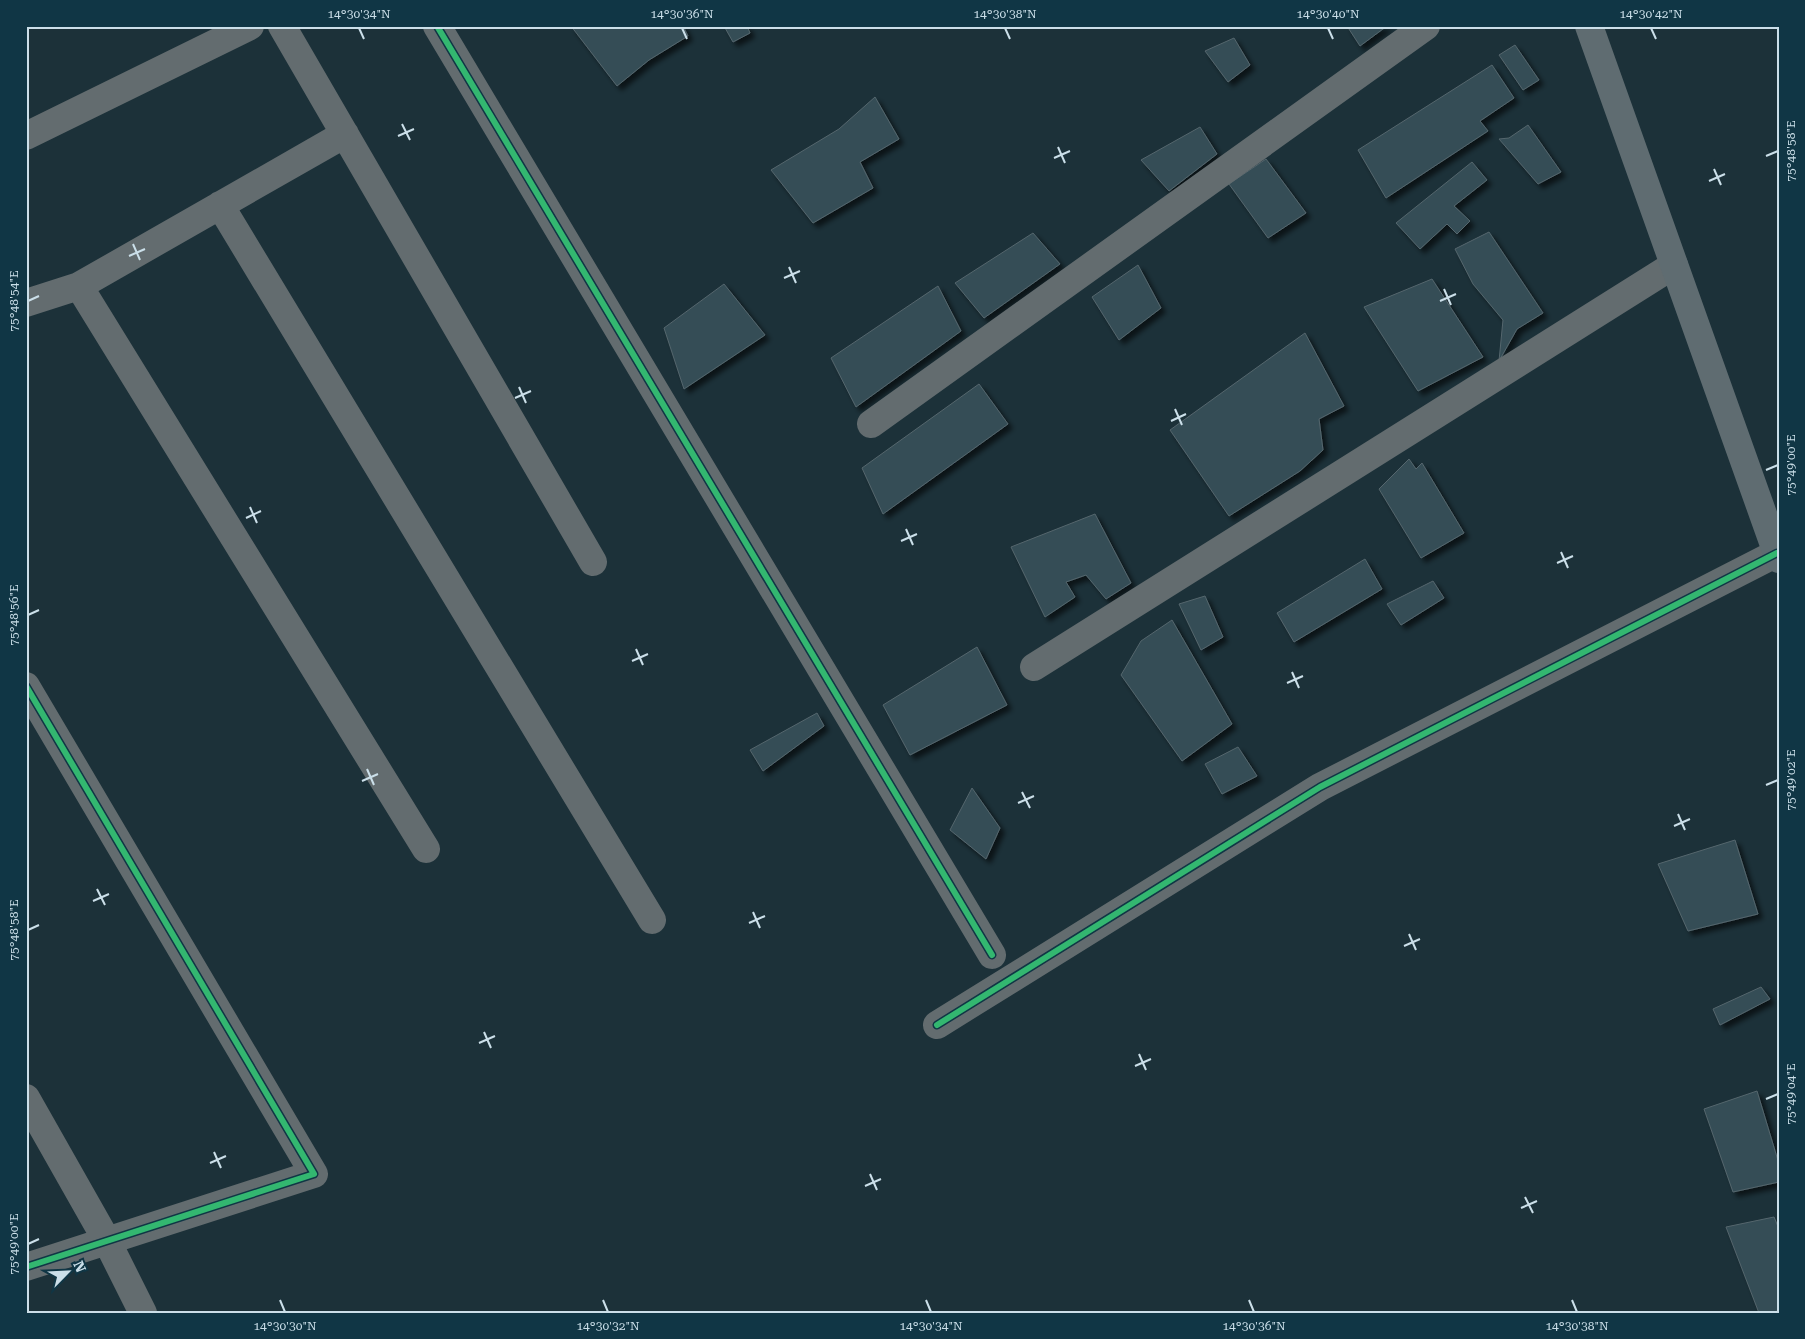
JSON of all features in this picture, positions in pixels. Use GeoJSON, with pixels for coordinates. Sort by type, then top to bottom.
{"type":"FeatureCollection","features":[{"type":"Feature","properties":{"kind":"main road"},"geometry":{"type":"LineString","coordinates":[[1590,26],[1778,556]]}},
{"type":"Feature","properties":{"kind":"street"},"geometry":{"type":"LineString","coordinates":[[26,136],[250,26]]}},
{"type":"Feature","properties":{"kind":"street"},"geometry":{"type":"LineString","coordinates":[[282,26],[592,562]]}},
{"type":"Feature","properties":{"kind":"street"},"geometry":{"type":"LineString","coordinates":[[437,26],[992,955]]}},
{"type":"Feature","properties":{"kind":"street"},"geometry":{"type":"LineString","coordinates":[[871,424],[1426,26]]}},
{"type":"Feature","properties":{"kind":"street"},"geometry":{"type":"LineString","coordinates":[[26,303],[79,286],[345,134]]}},
{"type":"Feature","properties":{"kind":"street"},"geometry":{"type":"LineString","coordinates":[[220,205],[652,920]]}},
{"type":"Feature","properties":{"kind":"street"},"geometry":{"type":"LineString","coordinates":[[1034,667],[1674,265]]}},
{"type":"Feature","properties":{"kind":"street"},"geometry":{"type":"LineString","coordinates":[[79,286],[426,849]]}},
{"type":"Feature","properties":{"kind":"street"},"geometry":{"type":"LineString","coordinates":[[937,1025],[1320,787],[1778,556]]}},
{"type":"Feature","properties":{"kind":"street"},"geometry":{"type":"LineString","coordinates":[[26,686],[314,1174],[26,1267]]}},
{"type":"Feature","properties":{"kind":"street"},"geometry":{"type":"LineString","coordinates":[[26,1098],[107,1241],[143,1313]]}},
{"type":"Feature","properties":{"kind":"building"},"geometry":{"type":"Polygon","coordinates":[[[571,26],[683,26],[688,36],[649,60],[617,86],[571,26]]]}},
{"type":"Feature","properties":{"kind":"building"},"geometry":{"type":"Polygon","coordinates":[[[724,26],[747,26],[750,33],[733,42],[724,26]]]}},
{"type":"Feature","properties":{"kind":"building"},"geometry":{"type":"Polygon","coordinates":[[[1347,26],[1387,26],[1360,46],[1347,26]]]}},
{"type":"Feature","properties":{"kind":"building"},"geometry":{"type":"Polygon","coordinates":[[[1234,38],[1250,65],[1228,82],[1205,51],[1234,38]]]}},
{"type":"Feature","properties":{"kind":"building"},"geometry":{"type":"Polygon","coordinates":[[[1515,45],[1539,80],[1523,90],[1499,55],[1515,45]]]}},
{"type":"Feature","properties":{"kind":"building"},"geometry":{"type":"Polygon","coordinates":[[[1492,65],[1514,98],[1480,121],[1488,131],[1386,198],[1358,150],[1492,65]]]}},
{"type":"Feature","properties":{"kind":"building"},"geometry":{"type":"Polygon","coordinates":[[[875,97],[899,139],[860,162],[873,188],[813,223],[771,170],[839,129],[875,97]]]}},
{"type":"Feature","properties":{"kind":"building"},"geometry":{"type":"Polygon","coordinates":[[[1528,125],[1561,172],[1538,184],[1499,139],[1509,138],[1528,125]]]}},
{"type":"Feature","properties":{"kind":"building"},"geometry":{"type":"Polygon","coordinates":[[[1200,127],[1217,154],[1169,191],[1141,160],[1200,127]]]}},
{"type":"Feature","properties":{"kind":"building"},"geometry":{"type":"Polygon","coordinates":[[[1266,159],[1306,213],[1268,238],[1229,184],[1266,159]]]}},
{"type":"Feature","properties":{"kind":"building"},"geometry":{"type":"Polygon","coordinates":[[[1472,162],[1487,180],[1454,206],[1470,221],[1457,234],[1447,224],[1420,249],[1396,223],[1472,162]]]}},
{"type":"Feature","properties":{"kind":"building"},"geometry":{"type":"Polygon","coordinates":[[[1489,232],[1543,313],[1517,329],[1499,361],[1503,320],[1473,284],[1455,249],[1489,232]]]}},
{"type":"Feature","properties":{"kind":"building"},"geometry":{"type":"Polygon","coordinates":[[[1033,233],[1060,264],[984,318],[955,283],[1033,233]]]}},
{"type":"Feature","properties":{"kind":"building"},"geometry":{"type":"Polygon","coordinates":[[[1138,265],[1161,308],[1119,340],[1092,297],[1138,265]]]}},
{"type":"Feature","properties":{"kind":"building"},"geometry":{"type":"Polygon","coordinates":[[[1432,279],[1483,357],[1418,391],[1364,307],[1432,279]]]}},
{"type":"Feature","properties":{"kind":"building"},"geometry":{"type":"Polygon","coordinates":[[[724,284],[765,335],[684,389],[664,328],[724,284]]]}},
{"type":"Feature","properties":{"kind":"building"},"geometry":{"type":"Polygon","coordinates":[[[938,286],[961,331],[856,407],[831,358],[938,286]]]}},
{"type":"Feature","properties":{"kind":"building"},"geometry":{"type":"Polygon","coordinates":[[[1305,333],[1344,406],[1319,419],[1323,450],[1300,471],[1229,516],[1170,430],[1305,333]]]}},
{"type":"Feature","properties":{"kind":"building"},"geometry":{"type":"Polygon","coordinates":[[[979,384],[1008,424],[883,514],[862,468],[979,384]]]}},
{"type":"Feature","properties":{"kind":"building"},"geometry":{"type":"Polygon","coordinates":[[[1409,459],[1416,469],[1422,463],[1464,533],[1421,558],[1379,489],[1409,459]]]}},
{"type":"Feature","properties":{"kind":"building"},"geometry":{"type":"Polygon","coordinates":[[[1095,514],[1131,583],[1106,599],[1086,575],[1066,582],[1075,597],[1045,617],[1011,547],[1095,514]]]}},
{"type":"Feature","properties":{"kind":"building"},"geometry":{"type":"Polygon","coordinates":[[[1365,559],[1382,589],[1294,642],[1277,613],[1365,559]]]}},
{"type":"Feature","properties":{"kind":"building"},"geometry":{"type":"Polygon","coordinates":[[[1433,581],[1444,598],[1401,625],[1387,604],[1433,581]]]}},
{"type":"Feature","properties":{"kind":"building"},"geometry":{"type":"Polygon","coordinates":[[[1205,596],[1223,637],[1201,650],[1179,604],[1205,596]]]}},
{"type":"Feature","properties":{"kind":"building"},"geometry":{"type":"Polygon","coordinates":[[[1172,620],[1232,724],[1182,761],[1121,675],[1141,641],[1172,620]]]}},
{"type":"Feature","properties":{"kind":"building"},"geometry":{"type":"Polygon","coordinates":[[[977,647],[1007,705],[910,755],[883,705],[977,647]]]}},
{"type":"Feature","properties":{"kind":"building"},"geometry":{"type":"Polygon","coordinates":[[[817,713],[824,726],[763,771],[750,750],[817,713]]]}},
{"type":"Feature","properties":{"kind":"building"},"geometry":{"type":"Polygon","coordinates":[[[1238,747],[1257,776],[1222,794],[1205,764],[1238,747]]]}},
{"type":"Feature","properties":{"kind":"building"},"geometry":{"type":"Polygon","coordinates":[[[972,788],[1000,828],[986,859],[950,830],[972,788]]]}},
{"type":"Feature","properties":{"kind":"building"},"geometry":{"type":"Polygon","coordinates":[[[1735,840],[1758,914],[1688,931],[1658,864],[1735,840]]]}},
{"type":"Feature","properties":{"kind":"building"},"geometry":{"type":"Polygon","coordinates":[[[1761,987],[1770,999],[1720,1025],[1713,1009],[1761,987]]]}},
{"type":"Feature","properties":{"kind":"building"},"geometry":{"type":"Polygon","coordinates":[[[1757,1091],[1779,1164],[1779,1182],[1733,1192],[1704,1109],[1757,1091]]]}},
{"type":"Feature","properties":{"kind":"building"},"geometry":{"type":"Polygon","coordinates":[[[1774,1217],[1779,1229],[1779,1310],[1773,1313],[1759,1313],[1726,1227],[1774,1217]]]}},
{"type":"Feature","properties":{"kind":"cycle path"},"geometry":{"type":"LineString","coordinates":[[437,26],[992,955]]}},
{"type":"Feature","properties":{"kind":"cycle path"},"geometry":{"type":"LineString","coordinates":[[937,1025],[1320,787],[1777,553]]}},
{"type":"Feature","properties":{"kind":"cycle path"},"geometry":{"type":"LineString","coordinates":[[26,686],[314,1174],[26,1267]]}}]}
